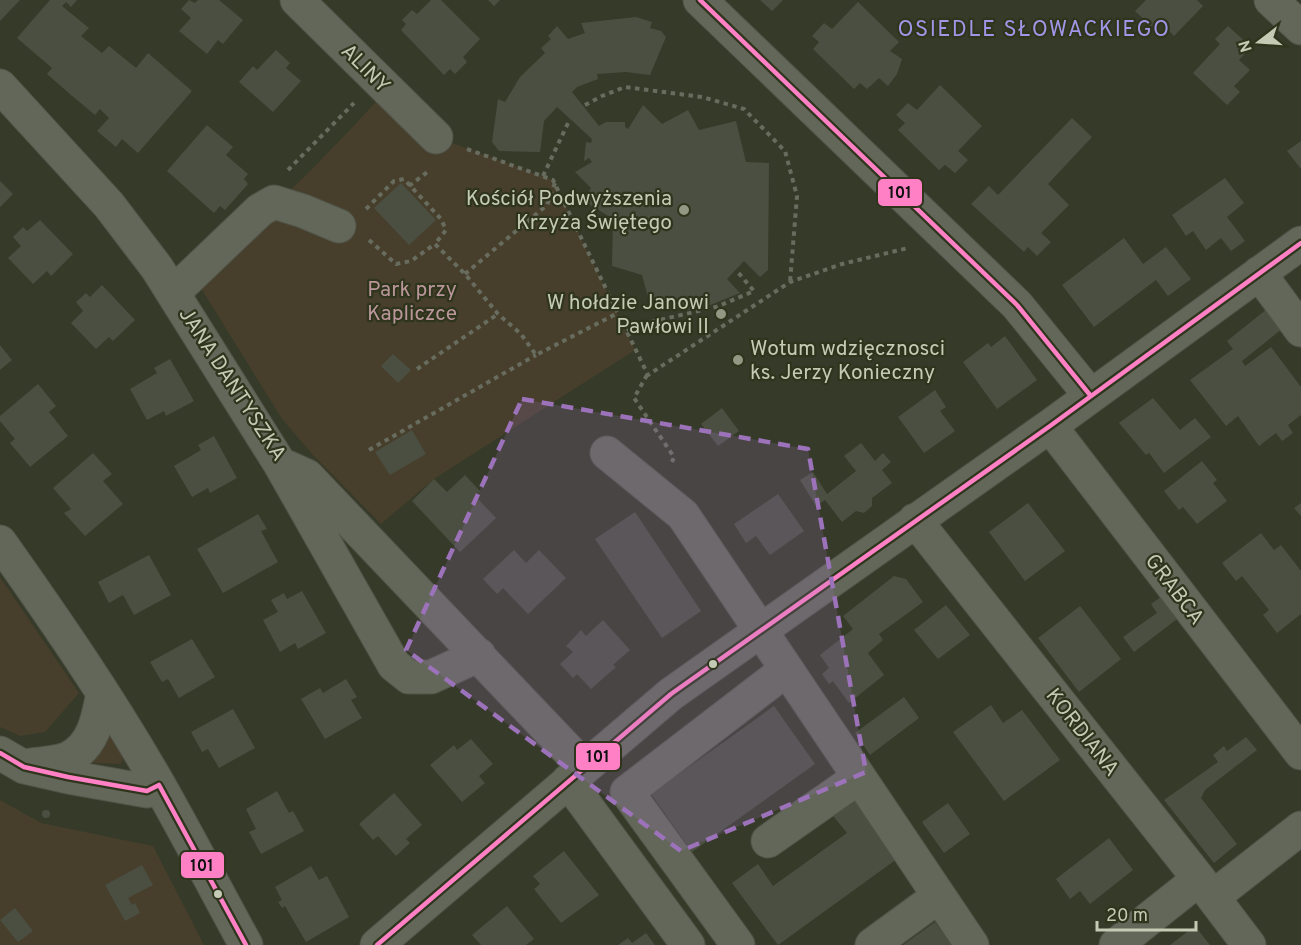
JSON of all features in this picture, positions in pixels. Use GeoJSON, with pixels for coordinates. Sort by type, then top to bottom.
{"type":"FeatureCollection","features":[{"type":"Feature","properties":{"kind":"street","name":"ALINY"},"geometry":{"type":"LineString","coordinates":[[297,0],[435,152]]}},
{"type":"Feature","properties":{"kind":"street"},"geometry":{"type":"LineString","coordinates":[[700,0],[1017,305],[1090,395]]}},
{"type":"Feature","properties":{"kind":"street"},"geometry":{"type":"LineString","coordinates":[[1271,0],[1301,28]]}},
{"type":"Feature","properties":{"kind":"street","name":"JANA DANTYSZKA"},"geometry":{"type":"LineString","coordinates":[[0,86],[109,205],[157,268],[280,464],[307,476],[479,655],[576,774],[688,945]]}},
{"type":"Feature","properties":{"kind":"street"},"geometry":{"type":"LineString","coordinates":[[173,293],[260,210],[274,202],[355,226]]}},
{"type":"Feature","properties":{"kind":"street"},"geometry":{"type":"LineString","coordinates":[[377,945],[671,694],[1050,426],[1301,243]]}},
{"type":"Feature","properties":{"kind":"street"},"geometry":{"type":"LineString","coordinates":[[1258,273],[1301,330]]}},
{"type":"Feature","properties":{"kind":"street","name":"GRABCA"},"geometry":{"type":"LineString","coordinates":[[1050,426],[1301,753]]}},
{"type":"Feature","properties":{"kind":"street"},"geometry":{"type":"LineString","coordinates":[[608,453],[683,515],[972,945]]}},
{"type":"Feature","properties":{"kind":"street"},"geometry":{"type":"LineString","coordinates":[[280,464],[394,665],[409,677],[431,677],[479,655]]}},
{"type":"Feature","properties":{"kind":"street","name":"KORDIANA"},"geometry":{"type":"LineString","coordinates":[[915,520],[1249,945]]}},
{"type":"Feature","properties":{"kind":"street"},"geometry":{"type":"LineString","coordinates":[[0,542],[67,637],[103,693],[159,785],[246,945]]}},
{"type":"Feature","properties":{"kind":"street"},"geometry":{"type":"LineString","coordinates":[[738,945],[627,792],[786,670]]}},
{"type":"Feature","properties":{"kind":"street"},"geometry":{"type":"LineString","coordinates":[[12,760],[68,759],[86,745],[98,723],[103,693]]}},
{"type":"Feature","properties":{"kind":"street"},"geometry":{"type":"LineString","coordinates":[[12,760],[147,791],[159,785]]}},
{"type":"Feature","properties":{"kind":"street"},"geometry":{"type":"LineString","coordinates":[[768,841],[858,778]]}},
{"type":"Feature","properties":{"kind":"street"},"geometry":{"type":"LineString","coordinates":[[1116,945],[1301,828]]}},
{"type":"Feature","properties":{"kind":"street"},"geometry":{"type":"LineString","coordinates":[[872,945],[939,896]]}},
{"type":"Feature","properties":{"kind":"path"},"geometry":{"type":"LineString","coordinates":[[585,105],[626,87],[702,97],[744,109],[785,151],[797,196],[790,282]]}},
{"type":"Feature","properties":{"kind":"path"},"geometry":{"type":"LineString","coordinates":[[293,207],[282,176],[355,102]]}},
{"type":"Feature","properties":{"kind":"path"},"geometry":{"type":"LineString","coordinates":[[543,176],[569,121]]}},
{"type":"Feature","properties":{"kind":"path"},"geometry":{"type":"LineString","coordinates":[[409,186],[435,152],[553,180],[648,375],[790,282],[842,264],[911,247]]}},
{"type":"Feature","properties":{"kind":"path"},"geometry":{"type":"LineString","coordinates":[[404,179],[441,219],[446,230],[435,244],[411,261],[396,264],[355,226],[394,181],[404,179]]}},
{"type":"Feature","properties":{"kind":"path"},"geometry":{"type":"LineString","coordinates":[[465,274],[547,204],[555,183]]}},
{"type":"Feature","properties":{"kind":"path"},"geometry":{"type":"LineString","coordinates":[[435,244],[465,274],[498,314],[521,334],[536,354]]}},
{"type":"Feature","properties":{"kind":"path"},"geometry":{"type":"LineString","coordinates":[[627,331],[637,325],[716,307],[754,291],[736,270]]}},
{"type":"Feature","properties":{"kind":"path"},"geometry":{"type":"LineString","coordinates":[[369,450],[536,354],[618,313]]}},
{"type":"Feature","properties":{"kind":"path"},"geometry":{"type":"LineString","coordinates":[[417,369],[498,314]]}},
{"type":"Feature","properties":{"kind":"highlighted area"},"geometry":{"type":"Polygon","coordinates":[[[522,399],[808,449],[866,772],[681,851],[406,650],[522,399]]]}},
{"type":"Feature","properties":{"kind":"green space","name":"Park przy Kapliczce"},"geometry":{"type":"Polygon","coordinates":[[[381,96],[436,137],[553,180],[635,350],[434,479],[381,524],[313,455],[282,419],[196,280],[314,167],[381,96]]]}},
{"type":"Feature","properties":{"kind":"green space"},"geometry":{"type":"Polygon","coordinates":[[[0,577],[79,693],[45,732],[20,736],[0,727],[0,577]]]}},
{"type":"Feature","properties":{"kind":"green space"},"geometry":{"type":"Polygon","coordinates":[[[109,730],[126,755],[120,764],[90,761],[109,730]]]}},
{"type":"Feature","properties":{"kind":"green space"},"geometry":{"type":"Polygon","coordinates":[[[0,800],[41,823],[153,846],[204,945],[0,945],[0,800]]]}},
{"type":"Feature","properties":{"kind":"building"},"geometry":{"type":"Polygon","coordinates":[[[0,0],[20,0],[0,21],[0,0]]]}},
{"type":"Feature","properties":{"kind":"building"},"geometry":{"type":"Polygon","coordinates":[[[50,0],[77,0],[71,7],[66,2],[62,6],[89,28],[81,36],[102,53],[109,46],[136,68],[148,53],[192,91],[138,153],[122,139],[116,147],[97,131],[109,118],[100,109],[95,115],[71,95],[47,74],[52,68],[17,38],[50,0]]]}},
{"type":"Feature","properties":{"kind":"building"},"geometry":{"type":"Polygon","coordinates":[[[189,0],[195,3],[198,0],[219,0],[243,20],[223,44],[218,40],[207,54],[179,31],[191,18],[181,9],[189,0]]]}},
{"type":"Feature","properties":{"kind":"building"},"geometry":{"type":"Polygon","coordinates":[[[431,0],[441,0],[480,39],[463,57],[467,62],[455,74],[450,69],[444,75],[401,30],[406,24],[402,20],[412,10],[417,14],[431,0]]]}},
{"type":"Feature","properties":{"kind":"building"},"geometry":{"type":"Polygon","coordinates":[[[488,0],[500,0],[494,6],[488,0]]]}},
{"type":"Feature","properties":{"kind":"building"},"geometry":{"type":"Polygon","coordinates":[[[760,0],[783,0],[772,11],[760,0]]]}},
{"type":"Feature","properties":{"kind":"building"},"geometry":{"type":"Polygon","coordinates":[[[1146,0],[1197,0],[1203,6],[1174,36],[1159,20],[1152,27],[1135,11],[1146,0]]]}},
{"type":"Feature","properties":{"kind":"building"},"geometry":{"type":"Polygon","coordinates":[[[858,2],[899,42],[890,51],[902,59],[897,74],[888,86],[879,78],[867,89],[860,83],[854,89],[813,49],[819,42],[812,36],[824,23],[832,29],[858,2]]]}},
{"type":"Feature","properties":{"kind":"building","name":"Kościół Podwyższenia Krzyża Świętego"},"geometry":{"type":"Polygon","coordinates":[[[636,17],[652,22],[650,28],[661,31],[666,37],[650,75],[626,72],[597,74],[598,79],[577,87],[572,92],[599,126],[606,122],[625,122],[625,127],[628,129],[643,105],[662,124],[688,110],[699,130],[736,121],[746,162],[769,163],[768,270],[760,277],[744,261],[727,279],[740,293],[698,310],[651,308],[642,275],[612,266],[613,219],[584,201],[591,188],[575,172],[592,162],[589,158],[584,161],[586,142],[591,143],[592,139],[557,107],[544,121],[540,152],[499,151],[492,142],[498,99],[505,102],[520,77],[545,53],[541,48],[551,39],[548,36],[557,26],[568,39],[585,33],[581,23],[636,17]]]}},
{"type":"Feature","properties":{"kind":"building"},"geometry":{"type":"Polygon","coordinates":[[[1228,26],[1251,47],[1239,60],[1250,70],[1234,86],[1240,92],[1227,105],[1193,73],[1220,44],[1215,39],[1228,26]]]}},
{"type":"Feature","properties":{"kind":"building"},"geometry":{"type":"Polygon","coordinates":[[[276,50],[290,63],[286,68],[301,81],[273,112],[239,82],[253,66],[257,70],[276,50]]]}},
{"type":"Feature","properties":{"kind":"building"},"geometry":{"type":"Polygon","coordinates":[[[940,85],[982,126],[958,151],[968,160],[955,173],[945,165],[939,170],[898,130],[905,123],[896,115],[908,103],[917,110],[940,85]]]}},
{"type":"Feature","properties":{"kind":"building"},"geometry":{"type":"Polygon","coordinates":[[[1072,118],[1092,137],[1048,184],[1069,205],[1041,233],[1051,242],[1037,256],[1028,247],[1024,252],[971,204],[989,186],[998,195],[1072,118]]]}},
{"type":"Feature","properties":{"kind":"building"},"geometry":{"type":"Polygon","coordinates":[[[207,125],[233,147],[226,155],[248,174],[244,179],[248,184],[225,210],[220,206],[214,213],[167,171],[207,125]]]}},
{"type":"Feature","properties":{"kind":"building"},"geometry":{"type":"Polygon","coordinates":[[[1301,141],[1301,169],[1287,151],[1301,141]]]}},
{"type":"Feature","properties":{"kind":"building"},"geometry":{"type":"Polygon","coordinates":[[[1225,178],[1244,203],[1227,217],[1245,241],[1231,251],[1221,238],[1206,250],[1193,231],[1186,236],[1172,215],[1225,178]]]}},
{"type":"Feature","properties":{"kind":"building"},"geometry":{"type":"Polygon","coordinates":[[[0,181],[13,194],[0,207],[0,181]]]}},
{"type":"Feature","properties":{"kind":"building"},"geometry":{"type":"Polygon","coordinates":[[[401,183],[436,220],[409,245],[374,208],[401,183]]]}},
{"type":"Feature","properties":{"kind":"building"},"geometry":{"type":"Polygon","coordinates":[[[40,220],[73,254],[51,276],[47,271],[33,284],[8,258],[21,246],[13,237],[23,227],[27,231],[40,220]]]}},
{"type":"Feature","properties":{"kind":"building"},"geometry":{"type":"Polygon","coordinates":[[[1124,238],[1143,264],[1166,247],[1191,279],[1168,296],[1156,280],[1094,327],[1062,285],[1124,238]]]}},
{"type":"Feature","properties":{"kind":"building"},"geometry":{"type":"Polygon","coordinates":[[[102,285],[135,320],[113,341],[109,337],[96,349],[71,323],[83,311],[76,302],[86,293],[90,297],[102,285]]]}},
{"type":"Feature","properties":{"kind":"building"},"geometry":{"type":"Polygon","coordinates":[[[1267,309],[1282,329],[1242,361],[1245,366],[1271,347],[1301,387],[1301,415],[1288,425],[1293,433],[1282,441],[1276,433],[1259,446],[1238,416],[1226,426],[1190,380],[1233,349],[1227,341],[1267,309]]]}},
{"type":"Feature","properties":{"kind":"building"},"geometry":{"type":"Polygon","coordinates":[[[1005,336],[1037,380],[997,409],[963,362],[988,343],[991,347],[1005,336]]]}},
{"type":"Feature","properties":{"kind":"building"},"geometry":{"type":"Polygon","coordinates":[[[0,345],[12,360],[0,370],[0,345]]]}},
{"type":"Feature","properties":{"kind":"building"},"geometry":{"type":"Polygon","coordinates":[[[393,354],[411,370],[398,383],[381,366],[393,354]]]}},
{"type":"Feature","properties":{"kind":"building"},"geometry":{"type":"Polygon","coordinates":[[[170,359],[194,401],[166,416],[164,411],[147,420],[130,389],[157,373],[154,368],[170,359]]]}},
{"type":"Feature","properties":{"kind":"building"},"geometry":{"type":"Polygon","coordinates":[[[38,384],[56,406],[49,412],[68,436],[30,467],[10,443],[15,439],[0,421],[0,416],[38,384]]]}},
{"type":"Feature","properties":{"kind":"building"},"geometry":{"type":"Polygon","coordinates":[[[935,390],[946,407],[940,411],[955,431],[924,453],[898,417],[935,390]]]}},
{"type":"Feature","properties":{"kind":"building"},"geometry":{"type":"Polygon","coordinates":[[[1153,398],[1180,430],[1195,418],[1211,437],[1164,473],[1149,453],[1146,455],[1119,423],[1153,398]]]}},
{"type":"Feature","properties":{"kind":"building"},"geometry":{"type":"Polygon","coordinates":[[[722,408],[739,431],[718,446],[701,424],[722,408]]]}},
{"type":"Feature","properties":{"kind":"building"},"geometry":{"type":"Polygon","coordinates":[[[412,430],[426,454],[390,475],[375,452],[412,430]]]}},
{"type":"Feature","properties":{"kind":"building"},"geometry":{"type":"Polygon","coordinates":[[[214,436],[237,478],[210,493],[208,488],[192,497],[174,466],[201,450],[198,445],[214,436]]]}},
{"type":"Feature","properties":{"kind":"building"},"geometry":{"type":"Polygon","coordinates":[[[861,443],[875,461],[883,453],[891,462],[882,470],[892,483],[872,498],[872,506],[864,513],[856,511],[842,522],[825,500],[816,506],[800,480],[813,472],[827,494],[856,471],[844,456],[861,443]]]}},
{"type":"Feature","properties":{"kind":"building"},"geometry":{"type":"Polygon","coordinates":[[[93,453],[112,474],[103,481],[123,504],[85,536],[64,513],[71,509],[53,488],[93,453]]]}},
{"type":"Feature","properties":{"kind":"building"},"geometry":{"type":"Polygon","coordinates":[[[1202,461],[1217,480],[1213,483],[1227,501],[1197,524],[1183,507],[1179,510],[1164,491],[1202,461]]]}},
{"type":"Feature","properties":{"kind":"building"},"geometry":{"type":"Polygon","coordinates":[[[465,475],[480,491],[475,496],[496,518],[460,552],[412,501],[434,479],[447,492],[465,475]]]}},
{"type":"Feature","properties":{"kind":"building"},"geometry":{"type":"Polygon","coordinates":[[[778,494],[804,531],[770,555],[756,536],[746,543],[734,524],[778,494]]]}},
{"type":"Feature","properties":{"kind":"building"},"geometry":{"type":"Polygon","coordinates":[[[1028,503],[1065,551],[1025,581],[989,532],[1028,503]]]}},
{"type":"Feature","properties":{"kind":"building"},"geometry":{"type":"Polygon","coordinates":[[[1301,503],[1301,516],[1294,508],[1301,503]]]}},
{"type":"Feature","properties":{"kind":"building"},"geometry":{"type":"Polygon","coordinates":[[[635,512],[701,611],[662,638],[595,539],[635,512]]]}},
{"type":"Feature","properties":{"kind":"building"},"geometry":{"type":"Polygon","coordinates":[[[258,514],[267,529],[261,531],[278,562],[223,593],[197,549],[258,514]]]}},
{"type":"Feature","properties":{"kind":"building"},"geometry":{"type":"Polygon","coordinates":[[[1261,533],[1274,550],[1281,545],[1301,571],[1301,614],[1277,633],[1263,615],[1269,610],[1242,576],[1236,581],[1222,563],[1261,533]]]}},
{"type":"Feature","properties":{"kind":"building"},"geometry":{"type":"Polygon","coordinates":[[[514,550],[526,563],[539,550],[566,578],[528,614],[503,588],[497,594],[483,579],[514,550]]]}},
{"type":"Feature","properties":{"kind":"building"},"geometry":{"type":"Polygon","coordinates":[[[149,555],[171,595],[134,615],[123,595],[109,603],[98,582],[149,555]]]}},
{"type":"Feature","properties":{"kind":"building"},"geometry":{"type":"Polygon","coordinates":[[[894,576],[906,579],[923,602],[879,634],[883,640],[868,653],[884,675],[849,703],[833,681],[829,684],[822,674],[829,668],[820,655],[853,629],[843,616],[894,576]]]}},
{"type":"Feature","properties":{"kind":"building"},"geometry":{"type":"Polygon","coordinates":[[[302,591],[326,633],[298,649],[295,643],[280,652],[263,620],[278,612],[271,600],[284,593],[287,599],[302,591]]]}},
{"type":"Feature","properties":{"kind":"building"},"geometry":{"type":"Polygon","coordinates":[[[1161,597],[1177,619],[1134,652],[1123,637],[1157,613],[1151,604],[1161,597]]]}},
{"type":"Feature","properties":{"kind":"building"},"geometry":{"type":"Polygon","coordinates":[[[946,605],[970,635],[938,659],[914,630],[946,605]]]}},
{"type":"Feature","properties":{"kind":"building"},"geometry":{"type":"Polygon","coordinates":[[[1080,606],[1121,659],[1079,692],[1038,638],[1080,606]]]}},
{"type":"Feature","properties":{"kind":"building"},"geometry":{"type":"Polygon","coordinates":[[[603,620],[630,650],[613,665],[616,667],[591,689],[577,674],[573,678],[560,664],[573,652],[566,646],[581,630],[586,636],[603,620]]]}},
{"type":"Feature","properties":{"kind":"building"},"geometry":{"type":"Polygon","coordinates":[[[192,639],[215,677],[179,698],[168,679],[162,682],[150,662],[192,639]]]}},
{"type":"Feature","properties":{"kind":"building"},"geometry":{"type":"Polygon","coordinates":[[[346,679],[357,697],[351,700],[362,718],[325,739],[301,699],[320,688],[323,693],[346,679]]]}},
{"type":"Feature","properties":{"kind":"building"},"geometry":{"type":"Polygon","coordinates":[[[904,697],[919,718],[870,755],[855,733],[904,697]]]}},
{"type":"Feature","properties":{"kind":"building"},"geometry":{"type":"Polygon","coordinates":[[[991,705],[1003,723],[1022,710],[1060,760],[1004,801],[953,732],[991,705]]]}},
{"type":"Feature","properties":{"kind":"building"},"geometry":{"type":"Polygon","coordinates":[[[774,706],[815,764],[692,852],[651,794],[774,706]]]}},
{"type":"Feature","properties":{"kind":"building"},"geometry":{"type":"Polygon","coordinates":[[[233,709],[255,748],[219,768],[208,749],[202,752],[191,732],[233,709]]]}},
{"type":"Feature","properties":{"kind":"building"},"geometry":{"type":"Polygon","coordinates":[[[1246,737],[1257,750],[1205,790],[1201,798],[1237,844],[1214,863],[1164,800],[1218,762],[1213,755],[1224,746],[1227,751],[1246,737]]]}},
{"type":"Feature","properties":{"kind":"building"},"geometry":{"type":"Polygon","coordinates":[[[471,739],[493,764],[479,776],[485,783],[462,802],[430,765],[454,745],[457,750],[471,739]]]}},
{"type":"Feature","properties":{"kind":"building"},"geometry":{"type":"Polygon","coordinates":[[[277,791],[289,813],[293,811],[304,831],[261,854],[249,832],[256,829],[246,809],[277,791]]]}},
{"type":"Feature","properties":{"kind":"building"},"geometry":{"type":"Polygon","coordinates":[[[394,793],[422,825],[406,839],[410,843],[396,856],[378,836],[373,840],[359,824],[394,793]]]}},
{"type":"Feature","properties":{"kind":"building"},"geometry":{"type":"Polygon","coordinates":[[[856,793],[901,856],[778,945],[732,883],[758,864],[773,886],[847,833],[830,812],[856,793]]]}},
{"type":"Feature","properties":{"kind":"building"},"geometry":{"type":"Polygon","coordinates":[[[948,803],[970,834],[944,853],[922,822],[948,803]]]}},
{"type":"Feature","properties":{"kind":"building"},"geometry":{"type":"Polygon","coordinates":[[[46,810],[50,814],[46,818],[42,814],[46,810]]]}},
{"type":"Feature","properties":{"kind":"building"},"geometry":{"type":"Polygon","coordinates":[[[1109,838],[1133,870],[1090,904],[1080,891],[1070,899],[1056,879],[1109,838]]]}},
{"type":"Feature","properties":{"kind":"building"},"geometry":{"type":"Polygon","coordinates":[[[564,851],[599,895],[561,923],[534,889],[540,884],[533,876],[564,851]]]}},
{"type":"Feature","properties":{"kind":"building"},"geometry":{"type":"Polygon","coordinates":[[[142,865],[153,885],[128,898],[132,905],[135,903],[140,913],[125,921],[105,885],[142,865]]]}},
{"type":"Feature","properties":{"kind":"building"},"geometry":{"type":"Polygon","coordinates":[[[311,866],[319,880],[327,876],[349,917],[306,942],[285,906],[282,908],[278,902],[282,900],[275,887],[311,866]]]}},
{"type":"Feature","properties":{"kind":"building"},"geometry":{"type":"Polygon","coordinates":[[[507,906],[534,939],[526,945],[481,945],[472,935],[507,906]]]}},
{"type":"Feature","properties":{"kind":"building"},"geometry":{"type":"Polygon","coordinates":[[[15,908],[33,931],[18,942],[0,920],[15,908]]]}},
{"type":"Feature","properties":{"kind":"building"},"geometry":{"type":"Polygon","coordinates":[[[935,922],[952,945],[903,945],[935,922]]]}},
{"type":"Feature","properties":{"kind":"building"},"geometry":{"type":"Polygon","coordinates":[[[1195,926],[1210,945],[1170,945],[1195,926]]]}},
{"type":"Feature","properties":{"kind":"building"},"geometry":{"type":"Polygon","coordinates":[[[646,933],[655,945],[618,945],[628,938],[632,943],[646,933]]]}},
{"type":"Feature","properties":{"kind":"transit line","name":"101"},"geometry":{"type":"LineString","coordinates":[[700,0],[1017,305],[1090,395]]}},
{"type":"Feature","properties":{"kind":"transit line","name":"101"},"geometry":{"type":"LineString","coordinates":[[377,945],[671,694],[1050,426],[1301,243]]}},
{"type":"Feature","properties":{"kind":"transit line","name":"101"},"geometry":{"type":"LineString","coordinates":[[0,753],[24,767],[68,777],[147,791],[159,785]]}},
{"type":"Feature","properties":{"kind":"transit line","name":"101"},"geometry":{"type":"LineString","coordinates":[[159,785],[246,945]]}},
{"type":"Feature","properties":{"kind":"place","name":"Kościół Podwyższenia Krzyża Świętego"},"geometry":{"type":"Point","coordinates":[684,210]}},
{"type":"Feature","properties":{"kind":"place","name":"W hołdzie Janowi Pawłowi II"},"geometry":{"type":"Point","coordinates":[721,314]}},
{"type":"Feature","properties":{"kind":"place","name":"Wotum wdzięcznosci ks. Jerzy Konieczny"},"geometry":{"type":"Point","coordinates":[738,360]}},
{"type":"Feature","properties":{"kind":"district","name":"OSIEDLE SŁOWACKIEGO"},"geometry":{"type":"Point","coordinates":[1034,28]}}]}
